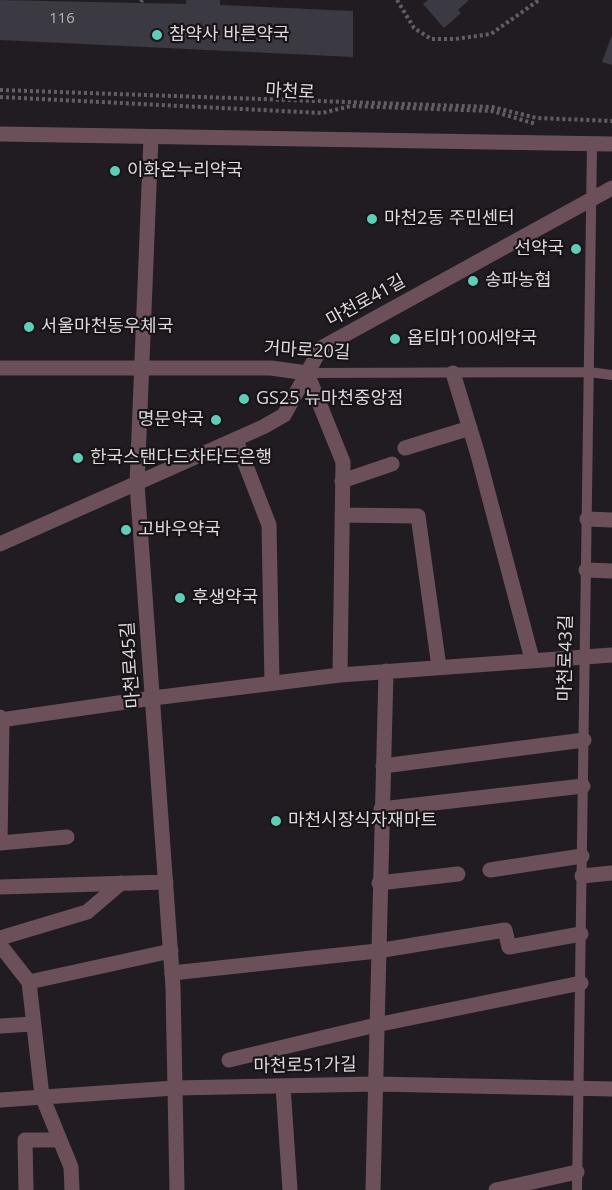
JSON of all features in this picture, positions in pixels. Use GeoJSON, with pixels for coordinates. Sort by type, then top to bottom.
{"type":"FeatureCollection","features":[{"type":"Feature","properties":{"kind":"street"},"geometry":{"type":"LineString","coordinates":[[0,134],[612,144]]}},
{"type":"Feature","properties":{"kind":"street","name":"마천로45길"},"geometry":{"type":"LineString","coordinates":[[151,137],[137,484],[171,951],[177,1190]]}},
{"type":"Feature","properties":{"kind":"street","name":"마천로41길"},"geometry":{"type":"LineString","coordinates":[[0,544],[236,440],[284,415],[321,348],[612,188]]}},
{"type":"Feature","properties":{"kind":"street","name":"거마로20길"},"geometry":{"type":"LineString","coordinates":[[0,368],[271,368],[307,373]]}},
{"type":"Feature","properties":{"kind":"street"},"geometry":{"type":"LineString","coordinates":[[307,373],[343,462],[340,675]]}},
{"type":"Feature","properties":{"kind":"street"},"geometry":{"type":"LineString","coordinates":[[453,373],[532,659]]}},
{"type":"Feature","properties":{"kind":"street"},"geometry":{"type":"LineString","coordinates":[[405,448],[470,428]]}},
{"type":"Feature","properties":{"kind":"street"},"geometry":{"type":"LineString","coordinates":[[236,440],[269,525],[272,683]]}},
{"type":"Feature","properties":{"kind":"street"},"geometry":{"type":"LineString","coordinates":[[342,481],[392,464]]}},
{"type":"Feature","properties":{"kind":"street"},"geometry":{"type":"LineString","coordinates":[[342,515],[418,516],[440,667]]}},
{"type":"Feature","properties":{"kind":"street"},"geometry":{"type":"LineString","coordinates":[[587,519],[612,520]]}},
{"type":"Feature","properties":{"kind":"street"},"geometry":{"type":"LineString","coordinates":[[586,570],[612,571]]}},
{"type":"Feature","properties":{"kind":"street"},"geometry":{"type":"LineString","coordinates":[[67,837],[0,843],[1,719],[340,675],[612,654]]}},
{"type":"Feature","properties":{"kind":"street"},"geometry":{"type":"LineString","coordinates":[[373,1190],[377,951],[386,671]]}},
{"type":"Feature","properties":{"kind":"street"},"geometry":{"type":"LineString","coordinates":[[383,766],[584,740]]}},
{"type":"Feature","properties":{"kind":"street"},"geometry":{"type":"LineString","coordinates":[[381,809],[583,786]]}},
{"type":"Feature","properties":{"kind":"street"},"geometry":{"type":"LineString","coordinates":[[490,870],[582,856]]}},
{"type":"Feature","properties":{"kind":"street"},"geometry":{"type":"LineString","coordinates":[[582,876],[612,873]]}},
{"type":"Feature","properties":{"kind":"street"},"geometry":{"type":"LineString","coordinates":[[379,883],[458,874]]}},
{"type":"Feature","properties":{"kind":"street"},"geometry":{"type":"LineString","coordinates":[[0,887],[166,882]]}},
{"type":"Feature","properties":{"kind":"street"},"geometry":{"type":"LineString","coordinates":[[0,938],[87,912],[122,883]]}},
{"type":"Feature","properties":{"kind":"street"},"geometry":{"type":"LineString","coordinates":[[172,974],[377,951],[505,930],[509,948],[581,934]]}},
{"type":"Feature","properties":{"kind":"street"},"geometry":{"type":"LineString","coordinates":[[0,945],[29,982],[42,1096],[71,1167],[72,1190]]}},
{"type":"Feature","properties":{"kind":"street"},"geometry":{"type":"LineString","coordinates":[[29,982],[171,951]]}},
{"type":"Feature","properties":{"kind":"street"},"geometry":{"type":"LineString","coordinates":[[229,1060],[376,1025],[581,983]]}},
{"type":"Feature","properties":{"kind":"street"},"geometry":{"type":"LineString","coordinates":[[0,1026],[33,1024]]}},
{"type":"Feature","properties":{"kind":"street","name":"마천로51가길"},"geometry":{"type":"LineString","coordinates":[[0,1100],[175,1088],[375,1084],[612,1089]]}},
{"type":"Feature","properties":{"kind":"street"},"geometry":{"type":"LineString","coordinates":[[283,1086],[290,1190]]}},
{"type":"Feature","properties":{"kind":"street"},"geometry":{"type":"LineString","coordinates":[[26,1190],[25,1140],[60,1140]]}},
{"type":"Feature","properties":{"kind":"street"},"geometry":{"type":"LineString","coordinates":[[496,1190],[577,1172]]}},
{"type":"Feature","properties":{"kind":"lane","name":"마천로43길"},"geometry":{"type":"LineString","coordinates":[[576,1190],[581,983],[592,144]]}},
{"type":"Feature","properties":{"kind":"lane","name":"거마로20길"},"geometry":{"type":"LineString","coordinates":[[307,373],[589,372],[612,375]]}},
{"type":"Feature","properties":{"kind":"path"},"geometry":{"type":"LineString","coordinates":[[397,0],[414,28],[431,39],[491,34],[539,0]]}},
{"type":"Feature","properties":{"kind":"path"},"geometry":{"type":"LineString","coordinates":[[0,90],[492,107],[537,118],[612,121]]}},
{"type":"Feature","properties":{"kind":"path","name":"마천로"},"geometry":{"type":"LineString","coordinates":[[0,97],[322,113],[351,106],[492,111],[540,125]]}},
{"type":"Feature","properties":{"kind":"path"},"geometry":{"type":"LineString","coordinates":[[576,126],[612,127]]}},
{"type":"Feature","properties":{"kind":"building"},"geometry":{"type":"Polygon","coordinates":[[[0,0],[186,4],[186,0],[220,0],[220,5],[353,11],[353,57],[0,40],[0,0]]]}},
{"type":"Feature","properties":{"kind":"building"},"geometry":{"type":"Polygon","coordinates":[[[428,0],[469,0],[458,10],[461,13],[444,28],[423,4],[428,0]]]}},
{"type":"Feature","properties":{"kind":"building"},"geometry":{"type":"Polygon","coordinates":[[[612,35],[612,65],[602,62],[612,35]]]}},
{"type":"Feature","properties":{"kind":"place","name":"참약사 바른약국"},"geometry":{"type":"Point","coordinates":[157,35]}},
{"type":"Feature","properties":{"kind":"place","name":"이화온누리약국"},"geometry":{"type":"Point","coordinates":[115,171]}},
{"type":"Feature","properties":{"kind":"place","name":"마천2동 주민센터"},"geometry":{"type":"Point","coordinates":[372,219]}},
{"type":"Feature","properties":{"kind":"place","name":"선약국"},"geometry":{"type":"Point","coordinates":[576,249]}},
{"type":"Feature","properties":{"kind":"place","name":"송파농협"},"geometry":{"type":"Point","coordinates":[473,281]}},
{"type":"Feature","properties":{"kind":"place","name":"서울마천동우체국"},"geometry":{"type":"Point","coordinates":[29,327]}},
{"type":"Feature","properties":{"kind":"place","name":"옵티마100세약국"},"geometry":{"type":"Point","coordinates":[395,339]}},
{"type":"Feature","properties":{"kind":"place","name":"GS25 뉴마천중앙점"},"geometry":{"type":"Point","coordinates":[244,399]}},
{"type":"Feature","properties":{"kind":"place","name":"명문약국"},"geometry":{"type":"Point","coordinates":[216,420]}},
{"type":"Feature","properties":{"kind":"place","name":"한국스탠다드차타드은행"},"geometry":{"type":"Point","coordinates":[78,458]}},
{"type":"Feature","properties":{"kind":"place","name":"고바우약국"},"geometry":{"type":"Point","coordinates":[126,530]}},
{"type":"Feature","properties":{"kind":"place","name":"후생약국"},"geometry":{"type":"Point","coordinates":[180,598]}},
{"type":"Feature","properties":{"kind":"place","name":"마천시장식자재마트"},"geometry":{"type":"Point","coordinates":[276,821]}}]}
